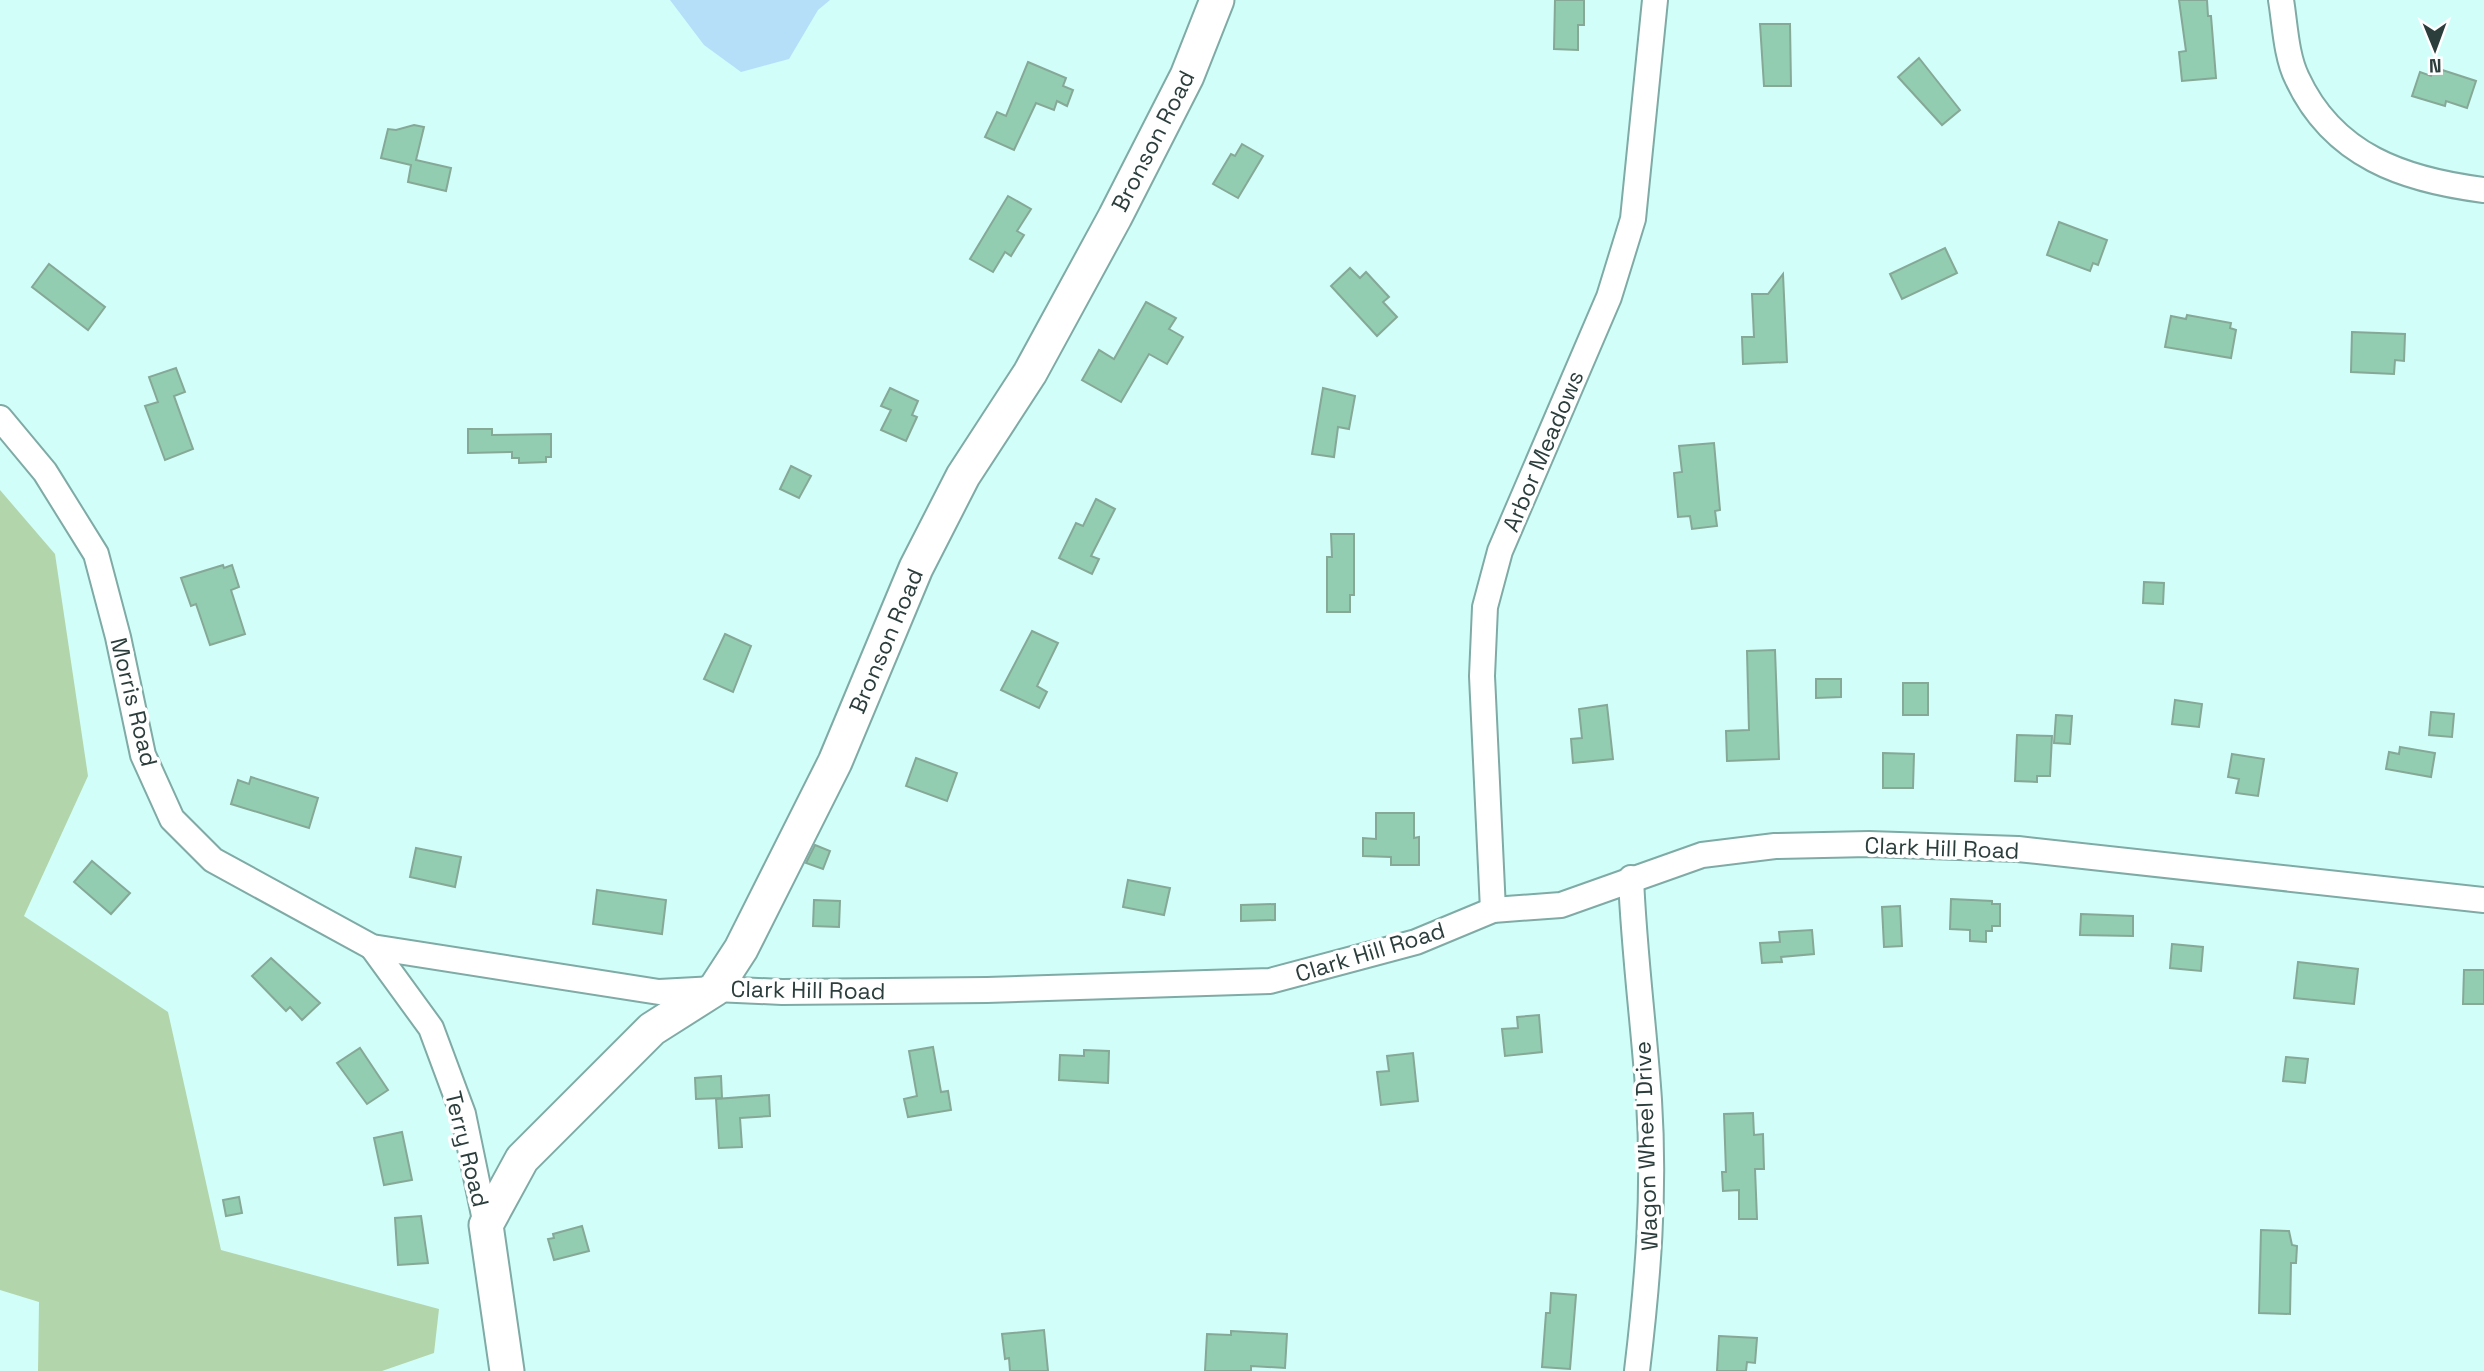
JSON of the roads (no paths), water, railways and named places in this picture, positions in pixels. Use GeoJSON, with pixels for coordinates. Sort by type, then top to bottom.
{"type":"FeatureCollection","features":[{"type":"Feature","properties":{"kind":"street","name":"Bronson Road"},"geometry":{"type":"LineString","coordinates":[[486,1225],[522,1158],[652,1029],[715,989],[741,949],[835,762],[916,568],[963,476],[1030,373],[1115,218],[1187,76],[1217,0]]}},
{"type":"Feature","properties":{"kind":"street","name":"Arbor Meadows"},"geometry":{"type":"LineString","coordinates":[[1493,910],[1482,676],[1485,607],[1500,551],[1609,297],[1633,219],[1655,0]]}},
{"type":"Feature","properties":{"kind":"street"},"geometry":{"type":"LineString","coordinates":[[2281,0],[2295,77],[2329,129],[2383,167],[2484,190]]}},
{"type":"Feature","properties":{"kind":"street","name":"Morris Road"},"geometry":{"type":"LineString","coordinates":[[0,418],[45,472],[96,554],[118,637],[143,755],[172,819],[213,860],[372,947]]}},
{"type":"Feature","properties":{"kind":"street","name":"Clark Hill Road"},"geometry":{"type":"LineString","coordinates":[[372,947],[659,992],[715,989],[782,992],[987,990],[1270,981],[1416,942],[1493,910],[1561,905],[1702,855],[1775,846],[1869,844],[2018,849],[2484,900]]}},
{"type":"Feature","properties":{"kind":"street","name":"Wagon Wheel Drive"},"geometry":{"type":"LineString","coordinates":[[1631,878],[1634,959],[1649,1100],[1651,1201],[1651,1258],[1637,1371]]}},
{"type":"Feature","properties":{"kind":"street","name":"Terry Road"},"geometry":{"type":"LineString","coordinates":[[372,947],[431,1028],[463,1114],[486,1225],[507,1371]]}},
{"type":"Feature","properties":{"kind":"water"},"geometry":{"type":"Polygon","coordinates":[[[670,0],[830,0],[818,10],[789,59],[741,72],[704,45],[670,0]]]}}]}
